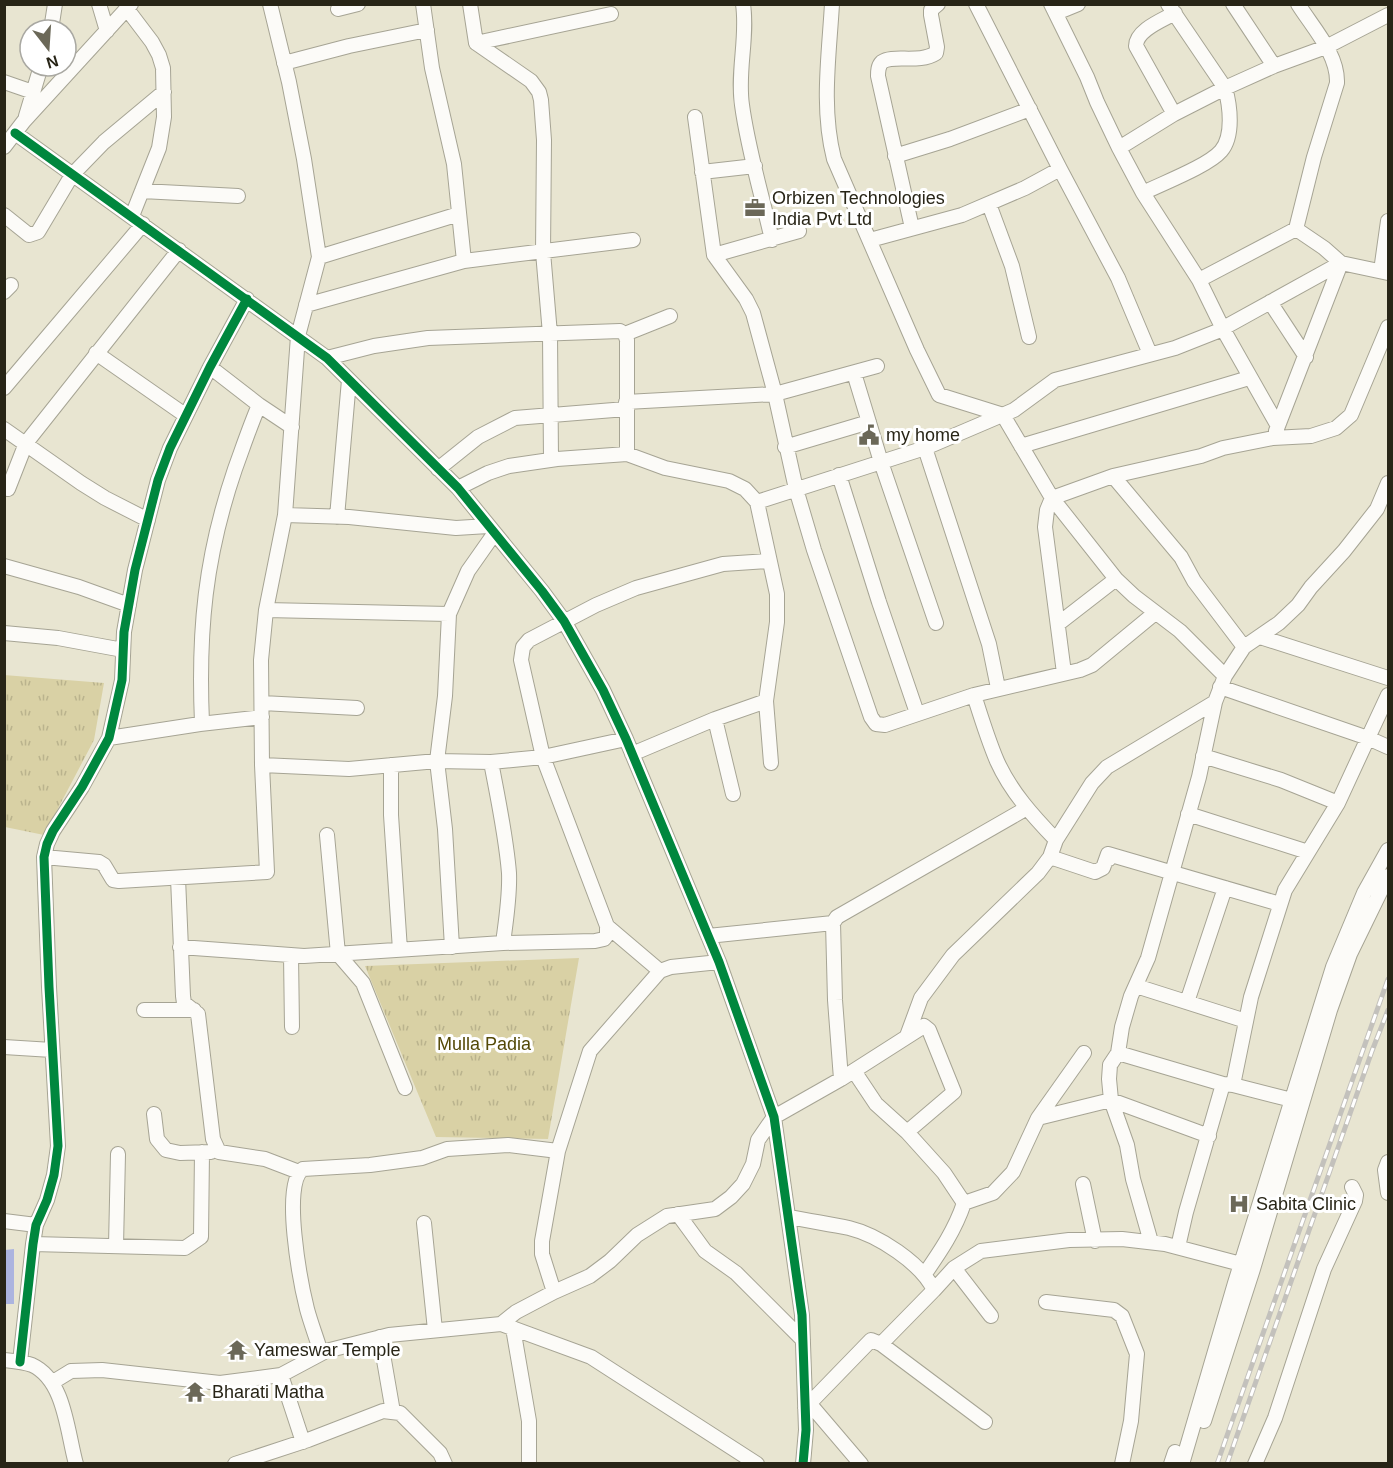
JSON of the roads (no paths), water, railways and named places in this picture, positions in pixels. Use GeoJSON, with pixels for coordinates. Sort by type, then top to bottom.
{"type":"FeatureCollection","features":[{"type":"Feature","properties":{"kind":"street"},"geometry":{"type":"LineString","coordinates":[[99,4],[107,32]]}},
{"type":"Feature","properties":{"kind":"street"},"geometry":{"type":"LineString","coordinates":[[44,857],[99,862],[104,865],[113,880],[119,881],[267,873],[262,765],[261,660],[267,610],[285,515],[298,336],[319,257],[304,159],[270,4]]}},
{"type":"Feature","properties":{"kind":"street"},"geometry":{"type":"LineString","coordinates":[[338,9],[358,4]]}},
{"type":"Feature","properties":{"kind":"street"},"geometry":{"type":"LineString","coordinates":[[423,4],[432,68],[454,164],[464,261]]}},
{"type":"Feature","properties":{"kind":"street"},"geometry":{"type":"LineString","coordinates":[[470,4],[476,43],[521,72],[539,92],[544,140],[543,252],[550,334],[551,460]]}},
{"type":"Feature","properties":{"kind":"street"},"geometry":{"type":"LineString","coordinates":[[743,4],[745,38],[740,70],[742,105],[772,240]]}},
{"type":"Feature","properties":{"kind":"street"},"geometry":{"type":"LineString","coordinates":[[832,4],[828,49],[828,136],[834,159],[916,350],[939,395],[1004,415],[1052,498],[1116,579],[1180,631],[1222,682],[1389,747]]}},
{"type":"Feature","properties":{"kind":"street"},"geometry":{"type":"LineString","coordinates":[[912,228],[878,76],[878,67],[889,59],[920,60],[936,53],[931,10],[938,4]]}},
{"type":"Feature","properties":{"kind":"street"},"geometry":{"type":"LineString","coordinates":[[976,4],[1059,169],[1118,278],[1150,354]]}},
{"type":"Feature","properties":{"kind":"street"},"geometry":{"type":"LineString","coordinates":[[1078,4],[1053,9],[1088,77],[1119,148],[1143,193],[1199,280],[1276,432]]}},
{"type":"Feature","properties":{"kind":"street"},"geometry":{"type":"LineString","coordinates":[[1233,4],[1274,66]]}},
{"type":"Feature","properties":{"kind":"street"},"geometry":{"type":"LineString","coordinates":[[1199,280],[1296,229],[1336,83],[1335,62],[1298,4]]}},
{"type":"Feature","properties":{"kind":"street"},"geometry":{"type":"LineString","coordinates":[[4,147],[24,121],[129,7],[159,55],[163,68],[164,92],[164,117],[159,148],[142,190],[137,220],[4,388]]}},
{"type":"Feature","properties":{"kind":"street"},"geometry":{"type":"LineString","coordinates":[[1143,193],[1213,159],[1223,149],[1228,136],[1229,101],[1225,88],[1172,9],[1140,34],[1136,40],[1136,46],[1174,114]]}},
{"type":"Feature","properties":{"kind":"street"},"geometry":{"type":"LineString","coordinates":[[476,43],[611,14]]}},
{"type":"Feature","properties":{"kind":"street"},"geometry":{"type":"LineString","coordinates":[[1119,148],[1174,114],[1225,88],[1274,66],[1326,47],[1389,15]]}},
{"type":"Feature","properties":{"kind":"street"},"geometry":{"type":"LineString","coordinates":[[284,63],[349,46],[427,30]]}},
{"type":"Feature","properties":{"kind":"street"},"geometry":{"type":"LineString","coordinates":[[24,121],[37,78]]}},
{"type":"Feature","properties":{"kind":"street"},"geometry":{"type":"LineString","coordinates":[[4,82],[33,92]]}},
{"type":"Feature","properties":{"kind":"street"},"geometry":{"type":"LineString","coordinates":[[4,215],[29,235],[38,232],[72,175],[104,142],[164,92]]}},
{"type":"Feature","properties":{"kind":"street"},"geometry":{"type":"LineString","coordinates":[[895,156],[950,140],[1030,109]]}},
{"type":"Feature","properties":{"kind":"street"},"geometry":{"type":"LineString","coordinates":[[695,117],[714,255],[746,299],[753,313],[775,394],[796,489],[871,717],[876,724],[885,725],[998,688],[1092,665],[1155,613]]}},
{"type":"Feature","properties":{"kind":"street"},"geometry":{"type":"LineString","coordinates":[[15,133],[327,358],[458,488],[564,621],[603,690],[626,739],[719,962],[774,1117],[790,1217],[802,1315],[807,1406],[803,1464]]}},
{"type":"Feature","properties":{"kind":"street"},"geometry":{"type":"LineString","coordinates":[[702,172],[755,166]]}},
{"type":"Feature","properties":{"kind":"street"},"geometry":{"type":"LineString","coordinates":[[870,240],[962,215],[1025,188],[1059,169]]}},
{"type":"Feature","properties":{"kind":"street"},"geometry":{"type":"LineString","coordinates":[[142,190],[238,196]]}},
{"type":"Feature","properties":{"kind":"street"},"geometry":{"type":"LineString","coordinates":[[989,204],[1012,266],[1029,337]]}},
{"type":"Feature","properties":{"kind":"street"},"geometry":{"type":"LineString","coordinates":[[319,257],[459,214]]}},
{"type":"Feature","properties":{"kind":"street"},"geometry":{"type":"LineString","coordinates":[[1296,229],[1341,263],[1384,272],[1389,221]]}},
{"type":"Feature","properties":{"kind":"street"},"geometry":{"type":"LineString","coordinates":[[714,255],[799,231]]}},
{"type":"Feature","properties":{"kind":"street"},"geometry":{"type":"LineString","coordinates":[[306,305],[464,261],[633,240]]}},
{"type":"Feature","properties":{"kind":"street"},"geometry":{"type":"LineString","coordinates":[[8,489],[26,443],[179,250]]}},
{"type":"Feature","properties":{"kind":"street"},"geometry":{"type":"LineString","coordinates":[[757,502],[925,448],[1004,415],[1055,380],[1175,348],[1223,329],[1341,263]]}},
{"type":"Feature","properties":{"kind":"street"},"geometry":{"type":"LineString","coordinates":[[1276,432],[1341,263]]}},
{"type":"Feature","properties":{"kind":"street"},"geometry":{"type":"LineString","coordinates":[[20,1362],[36,1225],[51,1183],[58,1146],[44,857],[53,831],[82,787],[109,738],[122,680],[123,650],[135,570],[158,480],[185,416],[247,299]]}},
{"type":"Feature","properties":{"kind":"street"},"geometry":{"type":"LineString","coordinates":[[1270,302],[1306,357]]}},
{"type":"Feature","properties":{"kind":"street"},"geometry":{"type":"LineString","coordinates":[[625,334],[670,316]]}},
{"type":"Feature","properties":{"kind":"street"},"geometry":{"type":"LineString","coordinates":[[1064,673],[1045,527],[1047,510],[1052,498],[1113,476],[1201,456],[1276,432],[1311,436],[1336,428],[1351,416],[1389,327]]}},
{"type":"Feature","properties":{"kind":"street"},"geometry":{"type":"LineString","coordinates":[[327,358],[374,346],[428,338],[620,331],[625,334],[627,340],[627,454]]}},
{"type":"Feature","properties":{"kind":"street"},"geometry":{"type":"LineString","coordinates":[[96,353],[185,416]]}},
{"type":"Feature","properties":{"kind":"street"},"geometry":{"type":"LineString","coordinates":[[438,469],[478,437],[515,418],[775,394],[877,366]]}},
{"type":"Feature","properties":{"kind":"street"},"geometry":{"type":"LineString","coordinates":[[210,367],[292,427]]}},
{"type":"Feature","properties":{"kind":"street"},"geometry":{"type":"LineString","coordinates":[[854,373],[880,462],[936,623]]}},
{"type":"Feature","properties":{"kind":"street"},"geometry":{"type":"LineString","coordinates":[[1021,446],[1250,378]]}},
{"type":"Feature","properties":{"kind":"street"},"geometry":{"type":"LineString","coordinates":[[337,517],[349,380]]}},
{"type":"Feature","properties":{"kind":"street"},"geometry":{"type":"LineString","coordinates":[[202,723],[201,643],[207,572],[225,498],[249,426],[260,405]]}},
{"type":"Feature","properties":{"kind":"street"},"geometry":{"type":"LineString","coordinates":[[785,447],[869,422]]}},
{"type":"Feature","properties":{"kind":"street"},"geometry":{"type":"LineString","coordinates":[[4,429],[81,483],[148,520]]}},
{"type":"Feature","properties":{"kind":"street"},"geometry":{"type":"LineString","coordinates":[[925,448],[990,644],[998,688]]}},
{"type":"Feature","properties":{"kind":"street"},"geometry":{"type":"LineString","coordinates":[[458,488],[488,473],[509,466],[627,454],[665,468],[729,481],[745,489],[757,502],[778,607],[766,701],[771,764]]}},
{"type":"Feature","properties":{"kind":"street"},"geometry":{"type":"LineString","coordinates":[[839,475],[917,713]]}},
{"type":"Feature","properties":{"kind":"street"},"geometry":{"type":"LineString","coordinates":[[1113,476],[1181,557],[1194,581],[1244,647]]}},
{"type":"Feature","properties":{"kind":"street"},"geometry":{"type":"LineString","coordinates":[[1150,1242],[1133,1179],[1127,1145],[1111,1100],[1110,1065],[1118,1053],[1122,1027],[1148,958],[1188,814],[1215,702],[1222,682],[1244,647],[1279,623],[1298,604],[1377,509],[1389,483]]}},
{"type":"Feature","properties":{"kind":"street"},"geometry":{"type":"LineString","coordinates":[[285,515],[491,530]]}},
{"type":"Feature","properties":{"kind":"street"},"geometry":{"type":"LineString","coordinates":[[452,946],[445,829],[437,760],[445,696],[449,614],[468,571],[491,530]]}},
{"type":"Feature","properties":{"kind":"street"},"geometry":{"type":"LineString","coordinates":[[180,947],[291,955],[604,939],[607,935],[607,927],[543,757],[521,653],[523,647],[529,640],[564,621],[636,588],[723,564],[769,561]]}},
{"type":"Feature","properties":{"kind":"street"},"geometry":{"type":"LineString","coordinates":[[4,566],[79,586],[129,605]]}},
{"type":"Feature","properties":{"kind":"street"},"geometry":{"type":"LineString","coordinates":[[1058,624],[1116,579]]}},
{"type":"Feature","properties":{"kind":"street"},"geometry":{"type":"LineString","coordinates":[[267,610],[449,614]]}},
{"type":"Feature","properties":{"kind":"street"},"geometry":{"type":"LineString","coordinates":[[4,633],[58,638],[123,650]]}},
{"type":"Feature","properties":{"kind":"street"},"geometry":{"type":"LineString","coordinates":[[1260,637],[1389,678]]}},
{"type":"Feature","properties":{"kind":"street"},"geometry":{"type":"LineString","coordinates":[[974,695],[997,761],[1011,786],[1056,840]]}},
{"type":"Feature","properties":{"kind":"street"},"geometry":{"type":"LineString","coordinates":[[1178,1247],[1186,1212],[1209,1136],[1228,1085],[1251,997],[1285,890],[1338,803],[1389,695]]}},
{"type":"Feature","properties":{"kind":"street"},"geometry":{"type":"LineString","coordinates":[[632,754],[715,719],[766,701]]}},
{"type":"Feature","properties":{"kind":"street"},"geometry":{"type":"LineString","coordinates":[[907,1036],[921,998],[953,955],[1038,873],[1050,857],[1056,840],[1092,783],[1107,767],[1215,702]]}},
{"type":"Feature","properties":{"kind":"street"},"geometry":{"type":"LineString","coordinates":[[109,738],[202,723],[262,710],[357,708]]}},
{"type":"Feature","properties":{"kind":"street"},"geometry":{"type":"LineString","coordinates":[[715,719],[733,794]]}},
{"type":"Feature","properties":{"kind":"street"},"geometry":{"type":"LineString","coordinates":[[262,765],[349,769],[437,760],[491,762],[543,757],[626,739]]}},
{"type":"Feature","properties":{"kind":"street"},"geometry":{"type":"LineString","coordinates":[[1203,756],[1281,780],[1338,803]]}},
{"type":"Feature","properties":{"kind":"street"},"geometry":{"type":"LineString","coordinates":[[491,762],[502,815],[509,874],[503,943]]}},
{"type":"Feature","properties":{"kind":"street"},"geometry":{"type":"LineString","coordinates":[[391,765],[391,815],[400,950]]}},
{"type":"Feature","properties":{"kind":"street"},"geometry":{"type":"LineString","coordinates":[[842,1079],[835,1000],[833,923],[837,917],[1027,808]]}},
{"type":"Feature","properties":{"kind":"street"},"geometry":{"type":"LineString","coordinates":[[1188,814],[1308,852]]}},
{"type":"Feature","properties":{"kind":"street"},"geometry":{"type":"LineString","coordinates":[[327,835],[338,954],[363,983],[405,1088]]}},
{"type":"Feature","properties":{"kind":"street"},"geometry":{"type":"LineString","coordinates":[[1182,1460],[1333,967],[1364,893],[1389,850]]}},
{"type":"Feature","properties":{"kind":"street"},"geometry":{"type":"LineString","coordinates":[[1050,857],[1095,872],[1103,868],[1109,856],[1280,904]]}},
{"type":"Feature","properties":{"kind":"street"},"geometry":{"type":"LineString","coordinates":[[1182,1460],[1253,1269],[1330,1010],[1350,954],[1389,876]]}},
{"type":"Feature","properties":{"kind":"street"},"geometry":{"type":"LineString","coordinates":[[178,878],[184,1003],[194,1010],[199,1020],[213,1139],[219,1152]]}},
{"type":"Feature","properties":{"kind":"street"},"geometry":{"type":"LineString","coordinates":[[1187,1002],[1225,888]]}},
{"type":"Feature","properties":{"kind":"street"},"geometry":{"type":"LineString","coordinates":[[708,936],[833,923]]}},
{"type":"Feature","properties":{"kind":"street"},"geometry":{"type":"LineString","coordinates":[[607,927],[660,970]]}},
{"type":"Feature","properties":{"kind":"street"},"geometry":{"type":"LineString","coordinates":[[291,955],[292,1028]]}},
{"type":"Feature","properties":{"kind":"street"},"geometry":{"type":"LineString","coordinates":[[554,1292],[542,1254],[542,1240],[558,1151],[590,1051],[660,970],[719,962]]}},
{"type":"Feature","properties":{"kind":"street"},"geometry":{"type":"LineString","coordinates":[[1136,986],[1246,1021]]}},
{"type":"Feature","properties":{"kind":"street"},"geometry":{"type":"LineString","coordinates":[[144,1010],[194,1010]]}},
{"type":"Feature","properties":{"kind":"street"},"geometry":{"type":"LineString","coordinates":[[529,1464],[529,1421],[507,1326],[516,1312],[590,1276],[651,1224],[667,1216],[715,1209],[743,1184],[753,1164],[758,1140],[774,1117],[842,1079],[924,1026],[929,1030],[954,1092],[907,1132]]}},
{"type":"Feature","properties":{"kind":"street"},"geometry":{"type":"LineString","coordinates":[[4,1047],[52,1050]]}},
{"type":"Feature","properties":{"kind":"street"},"geometry":{"type":"LineString","coordinates":[[964,1203],[993,1194],[1013,1172],[1038,1118],[1084,1053]]}},
{"type":"Feature","properties":{"kind":"street"},"geometry":{"type":"LineString","coordinates":[[1118,1053],[1228,1085],[1292,1100]]}},
{"type":"Feature","properties":{"kind":"street"},"geometry":{"type":"LineString","coordinates":[[854,1071],[876,1104],[907,1132],[944,1173],[964,1203]]}},
{"type":"Feature","properties":{"kind":"street"},"geometry":{"type":"LineString","coordinates":[[1038,1118],[1111,1100],[1209,1136]]}},
{"type":"Feature","properties":{"kind":"street"},"geometry":{"type":"LineString","coordinates":[[154,1114],[157,1139],[166,1150],[180,1153],[219,1152],[265,1160],[298,1172]]}},
{"type":"Feature","properties":{"kind":"street"},"geometry":{"type":"LineString","coordinates":[[321,1353],[307,1309],[295,1243],[294,1179],[298,1172],[303,1169],[370,1165],[422,1158],[447,1149],[508,1145],[558,1151]]}},
{"type":"Feature","properties":{"kind":"street"},"geometry":{"type":"LineString","coordinates":[[33,1244],[185,1248],[201,1237],[202,1152]]}},
{"type":"Feature","properties":{"kind":"street"},"geometry":{"type":"LineString","coordinates":[[116,1246],[118,1154]]}},
{"type":"Feature","properties":{"kind":"street"},"geometry":{"type":"LineString","coordinates":[[1389,1162],[1385,1170],[1389,1193]]}},
{"type":"Feature","properties":{"kind":"street"},"geometry":{"type":"LineString","coordinates":[[1083,1184],[1095,1241]]}},
{"type":"Feature","properties":{"kind":"street"},"geometry":{"type":"LineString","coordinates":[[1255,1464],[1275,1418],[1324,1269],[1355,1202],[1356,1195],[1352,1187]]}},
{"type":"Feature","properties":{"kind":"street"},"geometry":{"type":"LineString","coordinates":[[924,1275],[943,1247],[959,1218],[964,1203]]}},
{"type":"Feature","properties":{"kind":"street"},"geometry":{"type":"LineString","coordinates":[[678,1214],[705,1251],[736,1273],[803,1340]]}},
{"type":"Feature","properties":{"kind":"street"},"geometry":{"type":"LineString","coordinates":[[790,1217],[852,1229],[905,1256],[924,1275],[934,1290]]}},
{"type":"Feature","properties":{"kind":"street"},"geometry":{"type":"LineString","coordinates":[[4,1221],[36,1225]]}},
{"type":"Feature","properties":{"kind":"street"},"geometry":{"type":"LineString","coordinates":[[424,1223],[435,1330]]}},
{"type":"Feature","properties":{"kind":"street"},"geometry":{"type":"LineString","coordinates":[[881,1344],[954,1268],[981,1251],[1069,1240],[1122,1239],[1178,1247],[1241,1264]]}},
{"type":"Feature","properties":{"kind":"street"},"geometry":{"type":"LineString","coordinates":[[954,1268],[991,1316]]}},
{"type":"Feature","properties":{"kind":"street"},"geometry":{"type":"LineString","coordinates":[[1046,1302],[1114,1310],[1122,1316],[1137,1354],[1131,1421],[1122,1464]]}},
{"type":"Feature","properties":{"kind":"street"},"geometry":{"type":"LineString","coordinates":[[53,1382],[71,1371],[102,1370],[220,1383],[282,1375],[321,1353],[380,1337],[435,1330],[507,1326],[591,1357],[756,1464]]}},
{"type":"Feature","properties":{"kind":"street"},"geometry":{"type":"LineString","coordinates":[[380,1337],[393,1412]]}},
{"type":"Feature","properties":{"kind":"street"},"geometry":{"type":"LineString","coordinates":[[807,1406],[871,1340],[881,1344],[986,1422]]}},
{"type":"Feature","properties":{"kind":"street"},"geometry":{"type":"LineString","coordinates":[[4,1360],[31,1365],[53,1382],[65,1417],[76,1464]]}},
{"type":"Feature","properties":{"kind":"street"},"geometry":{"type":"LineString","coordinates":[[282,1375],[303,1442]]}},
{"type":"Feature","properties":{"kind":"street"},"geometry":{"type":"LineString","coordinates":[[807,1406],[861,1464]]}},
{"type":"Feature","properties":{"kind":"street"},"geometry":{"type":"LineString","coordinates":[[235,1464],[303,1442],[383,1411],[400,1413],[440,1453],[445,1464]]}},
{"type":"Feature","properties":{"kind":"water"},"geometry":{"type":"Polygon","coordinates":[[[14,1249],[14,1304],[5,1304],[5,1250],[14,1249]]]}},
{"type":"Feature","properties":{"kind":"railway"},"geometry":{"type":"LineString","coordinates":[[1217,1464],[1388,979]]}},
{"type":"Feature","properties":{"kind":"railway"},"geometry":{"type":"LineString","coordinates":[[1227,1464],[1388,1010]]}},
{"type":"Feature","properties":{"kind":"place","name":"Orbizen Technologies India Pvt Ltd"},"geometry":{"type":"Point","coordinates":[755,208]}},
{"type":"Feature","properties":{"kind":"place","name":"my home"},"geometry":{"type":"Point","coordinates":[869,435]}},
{"type":"Feature","properties":{"kind":"place","name":"Sabita Clinic"},"geometry":{"type":"Point","coordinates":[1239,1204]}},
{"type":"Feature","properties":{"kind":"place","name":"Yameswar Temple"},"geometry":{"type":"Point","coordinates":[237,1350]}},
{"type":"Feature","properties":{"kind":"place","name":"Bharati Matha"},"geometry":{"type":"Point","coordinates":[195,1392]}},
{"type":"Feature","properties":{"kind":"park label","name":"Mulla Padia"},"geometry":{"type":"Point","coordinates":[484,1044]}}]}
